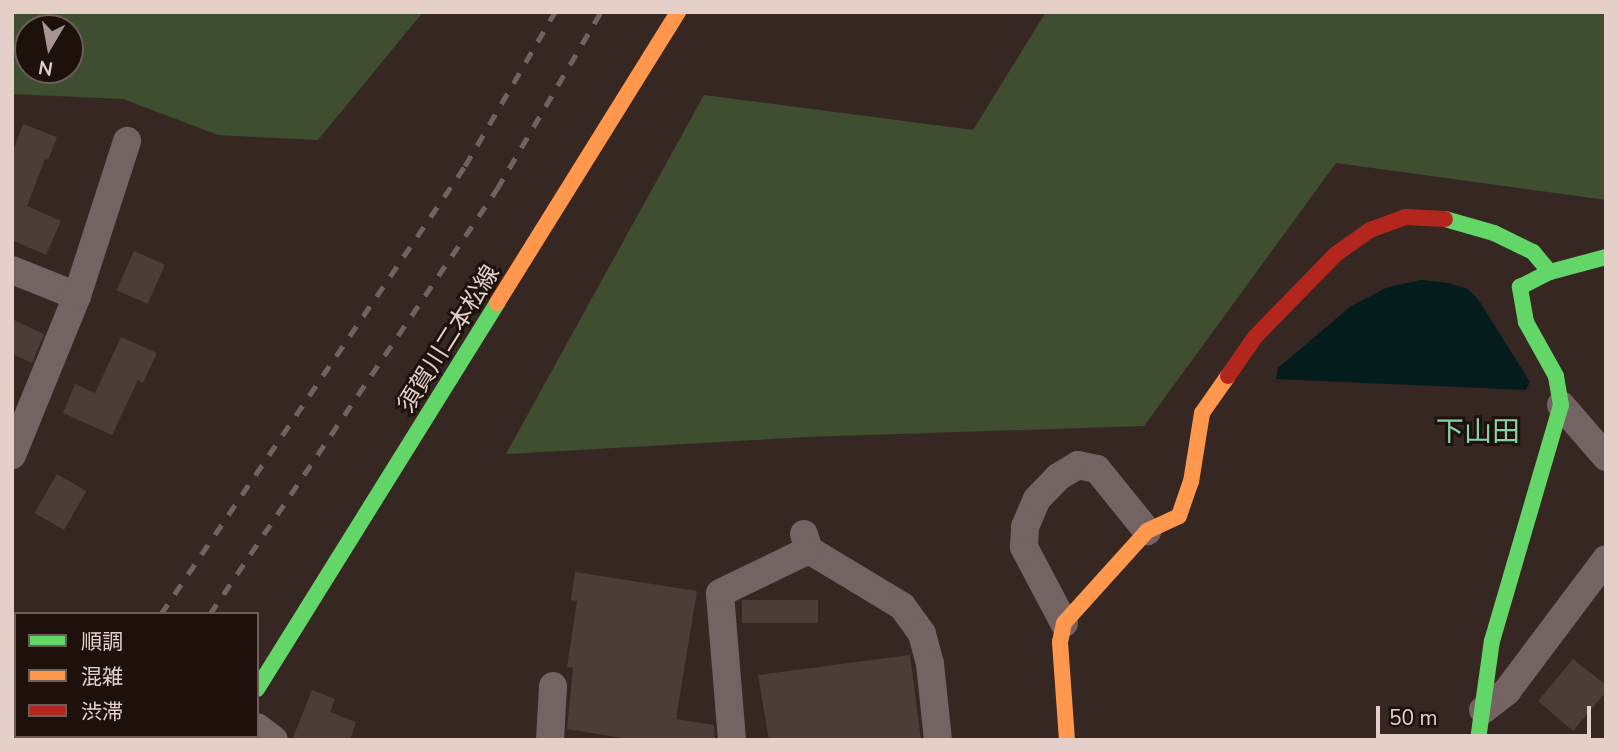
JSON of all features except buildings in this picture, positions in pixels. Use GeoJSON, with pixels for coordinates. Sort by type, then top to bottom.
{"type":"FeatureCollection","features":[{"type":"Feature","properties":{"kind":"street","name":"須賀川二本松線"},"geometry":{"type":"LineString","coordinates":[[259,686],[678,12]]}},
{"type":"Feature","properties":{"kind":"street"},"geometry":{"type":"LineString","coordinates":[[12,455],[77,296],[127,141]]}},
{"type":"Feature","properties":{"kind":"street"},"geometry":{"type":"LineString","coordinates":[[1067,740],[1060,642],[1065,623],[1147,531],[1179,516],[1191,482],[1202,413],[1247,347],[1336,254],[1370,230],[1405,217],[1446,219],[1494,233],[1533,252],[1550,272]]}},
{"type":"Feature","properties":{"kind":"street"},"geometry":{"type":"LineString","coordinates":[[1478,740],[1493,641],[1561,405],[1556,376],[1526,322],[1518,292],[1525,282],[1550,272],[1606,257]]}},
{"type":"Feature","properties":{"kind":"street"},"geometry":{"type":"LineString","coordinates":[[12,270],[77,296]]}},
{"type":"Feature","properties":{"kind":"street"},"geometry":{"type":"LineString","coordinates":[[1561,405],[1606,457]]}},
{"type":"Feature","properties":{"kind":"street"},"geometry":{"type":"LineString","coordinates":[[1065,623],[1024,547],[1025,527],[1037,499],[1058,477],[1078,466],[1097,469],[1147,531]]}},
{"type":"Feature","properties":{"kind":"street"},"geometry":{"type":"LineString","coordinates":[[732,740],[720,593],[806,542],[902,606],[922,634],[930,664],[938,740]]}},
{"type":"Feature","properties":{"kind":"street"},"geometry":{"type":"LineString","coordinates":[[1483,710],[1507,691],[1606,559]]}},
{"type":"Feature","properties":{"kind":"street"},"geometry":{"type":"LineString","coordinates":[[550,740],[553,686]]}},
{"type":"Feature","properties":{"kind":"street"},"geometry":{"type":"LineString","coordinates":[[259,729],[274,740]]}},
{"type":"Feature","properties":{"kind":"green space"},"geometry":{"type":"Polygon","coordinates":[[[12,12],[423,12],[318,140],[218,135],[123,99],[12,94],[12,12]]]}},
{"type":"Feature","properties":{"kind":"green space"},"geometry":{"type":"Polygon","coordinates":[[[1046,12],[1606,12],[1606,200],[1336,163],[1144,426],[807,437],[506,454],[704,95],[973,130],[1046,12]]]}},
{"type":"Feature","properties":{"kind":"water"},"geometry":{"type":"Polygon","coordinates":[[[1421,280],[1449,283],[1468,289],[1478,299],[1530,382],[1526,390],[1276,379],[1278,368],[1351,306],[1388,287],[1421,280]]]}},
{"type":"Feature","properties":{"kind":"railway"},"geometry":{"type":"LineString","coordinates":[[162,612],[465,166],[555,12]]}},
{"type":"Feature","properties":{"kind":"railway"},"geometry":{"type":"LineString","coordinates":[[211,612],[497,189],[601,12]]}},
{"type":"Feature","properties":{"kind":"traffic: fast"},"geometry":{"type":"LineString","coordinates":[[1445,219],[1494,233],[1533,252],[1550,272]]}},
{"type":"Feature","properties":{"kind":"traffic: fast"},"geometry":{"type":"LineString","coordinates":[[1478,740],[1492,641],[1561,405],[1556,376],[1526,322],[1520,287],[1550,272],[1606,257]]}},
{"type":"Feature","properties":{"kind":"traffic: fast"},"geometry":{"type":"LineString","coordinates":[[259,686],[497,303]]}},
{"type":"Feature","properties":{"kind":"traffic: slow"},"geometry":{"type":"LineString","coordinates":[[497,303],[678,12]]}},
{"type":"Feature","properties":{"kind":"traffic: slow"},"geometry":{"type":"LineString","coordinates":[[1067,740],[1060,642],[1064,623],[1147,531],[1179,516],[1191,482],[1202,413],[1228,376]]}},
{"type":"Feature","properties":{"kind":"traffic: jam"},"geometry":{"type":"LineString","coordinates":[[1228,376],[1255,337],[1336,254],[1370,230],[1405,217],[1445,219]]}},
{"type":"Feature","properties":{"kind":"district","name":"下山田"},"geometry":{"type":"Point","coordinates":[1478,432]}}]}
